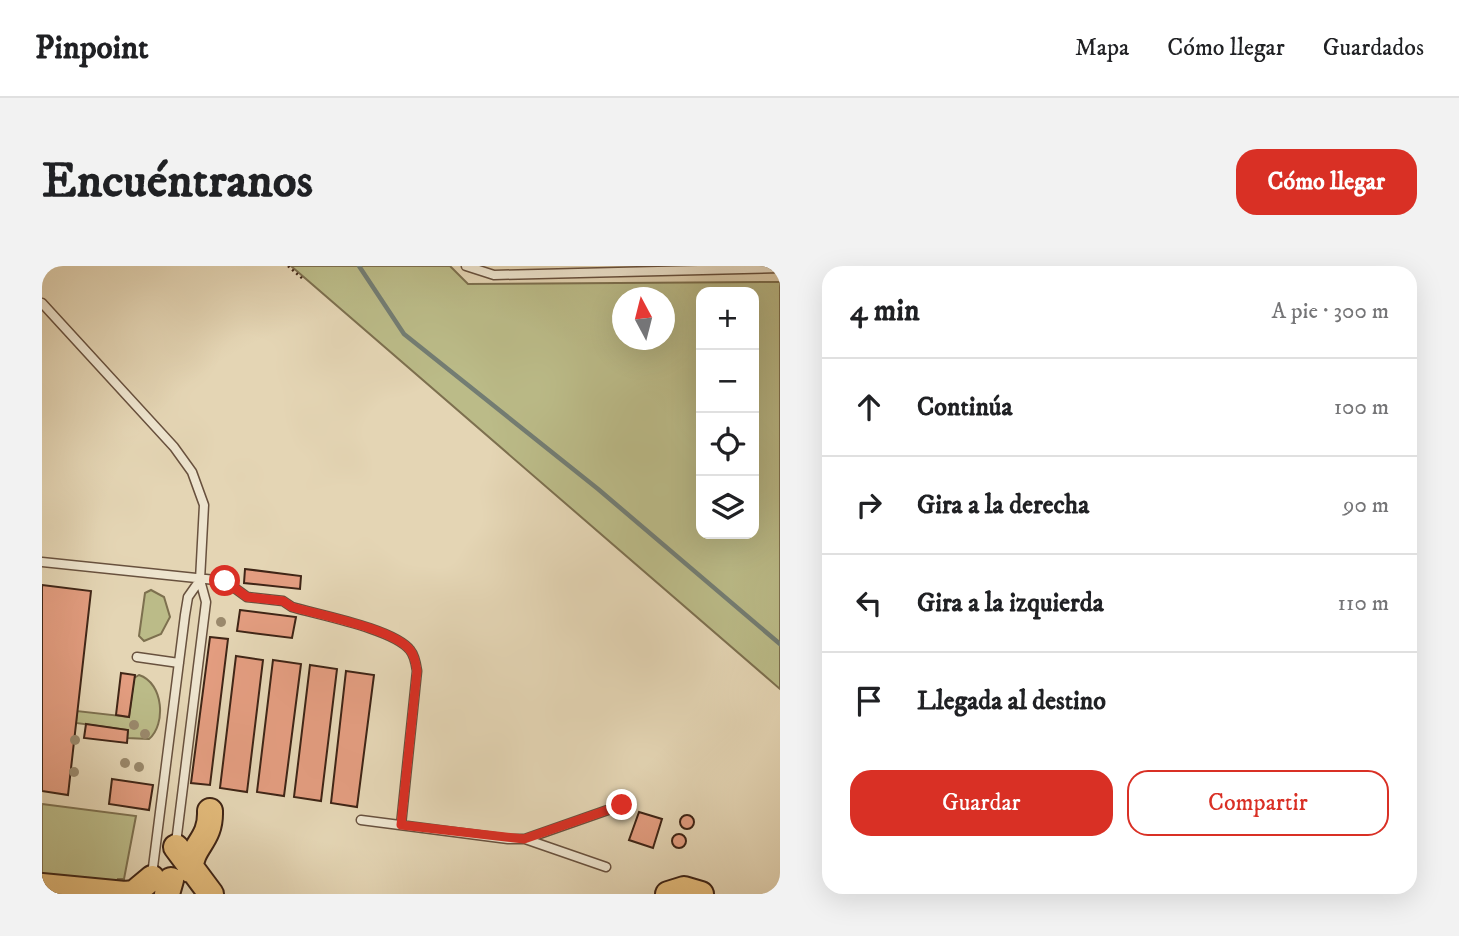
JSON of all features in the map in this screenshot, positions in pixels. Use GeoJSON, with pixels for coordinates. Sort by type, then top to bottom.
{"type":"FeatureCollection","features":[{"type":"Feature","properties":{"kind":"main road"},"geometry":{"type":"LineString","coordinates":[[42,886],[134,893],[169,875],[191,859],[208,834],[210,811]]}},
{"type":"Feature","properties":{"kind":"main road"},"geometry":{"type":"LineString","coordinates":[[169,875],[211,894]]}},
{"type":"Feature","properties":{"kind":"main road"},"geometry":{"type":"LineString","coordinates":[[668,894],[684,890],[701,894]]}},
{"type":"Feature","properties":{"kind":"main road"},"geometry":{"type":"LineString","coordinates":[[42,892],[57,894]]}},
{"type":"Feature","properties":{"kind":"lane"},"geometry":{"type":"LineString","coordinates":[[466,266],[494,275],[780,268]]}},
{"type":"Feature","properties":{"kind":"lane"},"geometry":{"type":"LineString","coordinates":[[42,303],[174,447],[192,472],[204,505],[200,580],[206,602],[169,875]]}},
{"type":"Feature","properties":{"kind":"lane"},"geometry":{"type":"LineString","coordinates":[[42,562],[225,581],[247,597],[283,601],[292,607],[380,633],[404,644],[411,652],[417,671],[401,825]]}},
{"type":"Feature","properties":{"kind":"lane"},"geometry":{"type":"LineString","coordinates":[[169,875],[179,663],[188,597],[200,580]]}},
{"type":"Feature","properties":{"kind":"lane"},"geometry":{"type":"LineString","coordinates":[[137,657],[179,663]]}},
{"type":"Feature","properties":{"kind":"lane"},"geometry":{"type":"LineString","coordinates":[[524,839],[622,805]]}},
{"type":"Feature","properties":{"kind":"lane"},"geometry":{"type":"LineString","coordinates":[[361,820],[524,839],[606,867]]}},
{"type":"Feature","properties":{"kind":"path"},"geometry":{"type":"LineString","coordinates":[[289,266],[304,280]]}},
{"type":"Feature","properties":{"kind":"green space"},"geometry":{"type":"Polygon","coordinates":[[[291,266],[450,266],[468,284],[780,282],[780,689],[291,266]]]}},
{"type":"Feature","properties":{"kind":"green space"},"geometry":{"type":"Polygon","coordinates":[[[151,590],[164,597],[170,617],[161,634],[144,641],[139,636],[145,593],[151,590]]]}},
{"type":"Feature","properties":{"kind":"green space"},"geometry":{"type":"Polygon","coordinates":[[[139,675],[154,686],[160,705],[158,724],[149,739],[127,738],[128,730],[76,723],[77,711],[129,717],[134,678],[139,675]]]}},
{"type":"Feature","properties":{"kind":"green space"},"geometry":{"type":"Polygon","coordinates":[[[42,804],[136,816],[124,879],[118,879],[118,883],[42,878],[42,804]]]}},
{"type":"Feature","properties":{"kind":"building"},"geometry":{"type":"Polygon","coordinates":[[[245,569],[301,576],[300,589],[244,583],[245,569]]]}},
{"type":"Feature","properties":{"kind":"building"},"geometry":{"type":"Polygon","coordinates":[[[42,585],[91,591],[68,795],[42,791],[42,585]]]}},
{"type":"Feature","properties":{"kind":"building"},"geometry":{"type":"Polygon","coordinates":[[[240,610],[296,617],[292,638],[237,631],[240,610]]]}},
{"type":"Feature","properties":{"kind":"building"},"geometry":{"type":"Polygon","coordinates":[[[210,637],[228,639],[210,785],[191,783],[210,637]]]}},
{"type":"Feature","properties":{"kind":"building"},"geometry":{"type":"Polygon","coordinates":[[[236,656],[263,660],[247,792],[220,788],[236,656]]]}},
{"type":"Feature","properties":{"kind":"building"},"geometry":{"type":"Polygon","coordinates":[[[273,660],[301,664],[284,796],[257,792],[273,660]]]}},
{"type":"Feature","properties":{"kind":"building"},"geometry":{"type":"Polygon","coordinates":[[[310,665],[337,669],[321,801],[294,797],[310,665]]]}},
{"type":"Feature","properties":{"kind":"building"},"geometry":{"type":"Polygon","coordinates":[[[346,671],[374,675],[357,807],[331,803],[346,671]]]}},
{"type":"Feature","properties":{"kind":"building"},"geometry":{"type":"Polygon","coordinates":[[[121,673],[135,675],[129,717],[116,715],[121,673]]]}},
{"type":"Feature","properties":{"kind":"building"},"geometry":{"type":"Polygon","coordinates":[[[86,724],[128,730],[127,743],[84,738],[86,724]]]}},
{"type":"Feature","properties":{"kind":"building"},"geometry":{"type":"Polygon","coordinates":[[[112,779],[153,785],[149,810],[109,804],[112,779]]]}},
{"type":"Feature","properties":{"kind":"building"},"geometry":{"type":"Polygon","coordinates":[[[639,812],[662,819],[653,848],[629,840],[639,812]]]}},
{"type":"Feature","properties":{"kind":"building"},"geometry":{"type":"Polygon","coordinates":[[[684,815],[690,815],[694,822],[690,829],[684,829],[680,825],[680,819],[684,815]]]}},
{"type":"Feature","properties":{"kind":"building"},"geometry":{"type":"Polygon","coordinates":[[[676,834],[682,834],[686,841],[682,848],[676,848],[672,844],[672,838],[676,834]]]}},
{"type":"Feature","properties":{"kind":"waterway"},"geometry":{"type":"LineString","coordinates":[[359,266],[404,334],[598,489],[780,644]]}},
{"type":"Feature","properties":{"kind":"route"},"geometry":{"type":"LineString","coordinates":[[225,581],[247,597],[283,601],[292,607],[380,633],[404,644],[411,652],[417,671],[401,825],[524,839],[622,805]]}}]}
